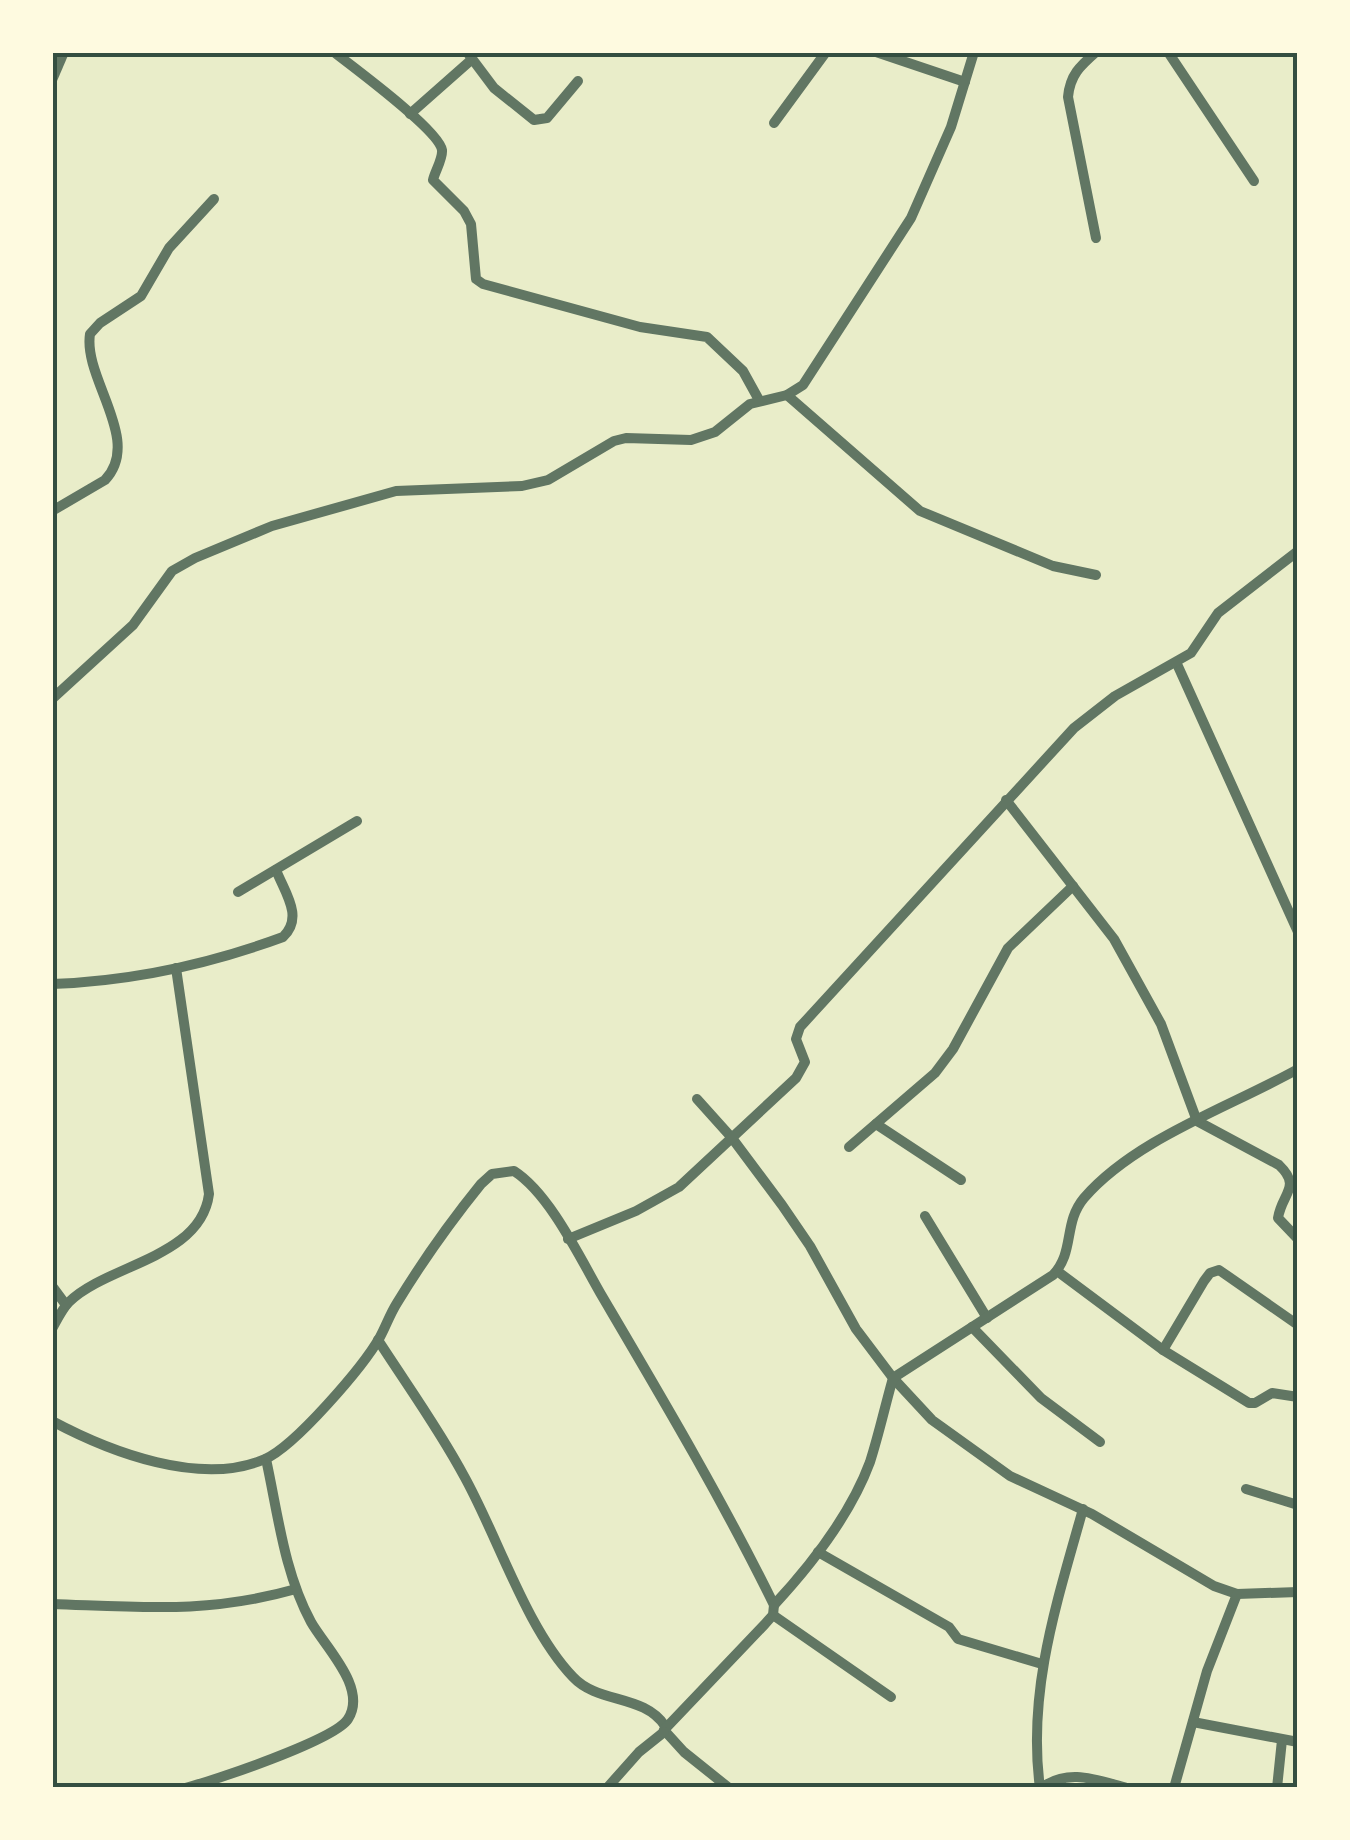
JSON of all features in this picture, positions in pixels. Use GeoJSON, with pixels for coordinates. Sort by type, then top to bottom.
{"type":"FeatureCollection","features":[{"type":"Feature","properties":{"kind":"street"},"geometry":{"type":"LineString","coordinates":[[52,80],[64,52]]}},
{"type":"Feature","properties":{"kind":"street"},"geometry":{"type":"LineString","coordinates":[[334,52],[385,90],[438,141],[442,149],[433,180],[472,224],[476,279],[589,315],[707,337],[743,371],[759,400]]}},
{"type":"Feature","properties":{"kind":"street"},"geometry":{"type":"LineString","coordinates":[[774,123],[826,52]]}},
{"type":"Feature","properties":{"kind":"street"},"geometry":{"type":"LineString","coordinates":[[876,52],[965,82]]}},
{"type":"Feature","properties":{"kind":"street"},"geometry":{"type":"LineString","coordinates":[[52,699],[133,624],[172,571],[194,558],[272,526],[396,491],[522,486],[548,480],[614,441],[691,440],[714,432],[759,400],[787,395],[811,376],[912,218],[951,127],[974,52]]}},
{"type":"Feature","properties":{"kind":"street"},"geometry":{"type":"LineString","coordinates":[[1096,52],[1078,68],[1068,97],[1096,238]]}},
{"type":"Feature","properties":{"kind":"street"},"geometry":{"type":"LineString","coordinates":[[1168,52],[1254,181]]}},
{"type":"Feature","properties":{"kind":"street"},"geometry":{"type":"LineString","coordinates":[[410,114],[468,56],[494,88],[534,120],[547,118],[578,81]]}},
{"type":"Feature","properties":{"kind":"street"},"geometry":{"type":"LineString","coordinates":[[52,510],[105,480],[116,458],[116,433],[91,352],[90,334],[148,289],[169,248],[214,199]]}},
{"type":"Feature","properties":{"kind":"street"},"geometry":{"type":"LineString","coordinates":[[787,395],[920,511],[1053,566],[1096,575]]}},
{"type":"Feature","properties":{"kind":"street"},"geometry":{"type":"LineString","coordinates":[[568,1239],[679,1187],[796,1078],[805,1066],[796,1039],[800,1027],[1074,728],[1115,696],[1191,653],[1218,613],[1298,551]]}},
{"type":"Feature","properties":{"kind":"street"},"geometry":{"type":"LineString","coordinates":[[1177,664],[1298,932]]}},
{"type":"Feature","properties":{"kind":"street"},"geometry":{"type":"LineString","coordinates":[[1006,800],[1114,939],[1140,982],[1162,1024],[1197,1121],[1279,1165],[1290,1175],[1292,1184],[1278,1218],[1298,1239]]}},
{"type":"Feature","properties":{"kind":"street"},"geometry":{"type":"LineString","coordinates":[[238,892],[358,821]]}},
{"type":"Feature","properties":{"kind":"street"},"geometry":{"type":"LineString","coordinates":[[52,984],[94,982],[221,960],[282,937],[290,929],[294,914],[276,870]]}},
{"type":"Feature","properties":{"kind":"street"},"geometry":{"type":"LineString","coordinates":[[850,1147],[945,1061],[1008,948],[1073,886]]}},
{"type":"Feature","properties":{"kind":"street"},"geometry":{"type":"LineString","coordinates":[[52,1330],[66,1305],[178,1241],[199,1224],[207,1209],[209,1194],[176,968]]}},
{"type":"Feature","properties":{"kind":"street"},"geometry":{"type":"LineString","coordinates":[[607,1788],[773,1610],[832,1533],[869,1463],[894,1378],[1057,1271],[1065,1261],[1072,1215],[1105,1177],[1197,1121],[1298,1069]]}},
{"type":"Feature","properties":{"kind":"street"},"geometry":{"type":"LineString","coordinates":[[697,1099],[782,1205],[810,1246],[856,1329],[932,1420],[1010,1476],[1082,1510],[1214,1586],[1236,1594],[1298,1592]]}},
{"type":"Feature","properties":{"kind":"street"},"geometry":{"type":"LineString","coordinates":[[876,1124],[961,1180]]}},
{"type":"Feature","properties":{"kind":"street"},"geometry":{"type":"LineString","coordinates":[[52,1421],[130,1456],[209,1470],[266,1459],[285,1448],[378,1340],[396,1304],[460,1210],[492,1174],[514,1170],[528,1180],[568,1239],[709,1476],[773,1610],[891,1697]]}},
{"type":"Feature","properties":{"kind":"street"},"geometry":{"type":"LineString","coordinates":[[925,1216],[986,1318]]}},
{"type":"Feature","properties":{"kind":"street"},"geometry":{"type":"LineString","coordinates":[[1163,1350],[1204,1280],[1218,1270],[1298,1324]]}},
{"type":"Feature","properties":{"kind":"street"},"geometry":{"type":"LineString","coordinates":[[1057,1271],[1163,1350],[1249,1403],[1272,1393],[1298,1397]]}},
{"type":"Feature","properties":{"kind":"street"},"geometry":{"type":"LineString","coordinates":[[52,1286],[66,1305]]}},
{"type":"Feature","properties":{"kind":"street"},"geometry":{"type":"LineString","coordinates":[[972,1327],[1041,1398],[1100,1442]]}},
{"type":"Feature","properties":{"kind":"street"},"geometry":{"type":"LineString","coordinates":[[378,1340],[464,1475],[524,1600],[574,1679],[587,1688],[650,1710],[729,1788]]}},
{"type":"Feature","properties":{"kind":"street"},"geometry":{"type":"LineString","coordinates":[[185,1788],[296,1748],[338,1728],[348,1719],[354,1703],[348,1680],[312,1624],[290,1574],[266,1459]]}},
{"type":"Feature","properties":{"kind":"street"},"geometry":{"type":"LineString","coordinates":[[1246,1489],[1298,1505]]}},
{"type":"Feature","properties":{"kind":"street"},"geometry":{"type":"LineString","coordinates":[[1082,1510],[1042,1664],[1034,1728],[1040,1788],[1062,1776],[1078,1775],[1127,1788]]}},
{"type":"Feature","properties":{"kind":"street"},"geometry":{"type":"LineString","coordinates":[[818,1552],[949,1626],[958,1639],[1042,1664]]}},
{"type":"Feature","properties":{"kind":"street"},"geometry":{"type":"LineString","coordinates":[[52,1604],[188,1609],[230,1605],[296,1589]]}},
{"type":"Feature","properties":{"kind":"street"},"geometry":{"type":"LineString","coordinates":[[1174,1788],[1207,1672],[1236,1594]]}},
{"type":"Feature","properties":{"kind":"street"},"geometry":{"type":"LineString","coordinates":[[1193,1722],[1298,1742]]}},
{"type":"Feature","properties":{"kind":"street"},"geometry":{"type":"LineString","coordinates":[[1278,1788],[1282,1740]]}}]}
